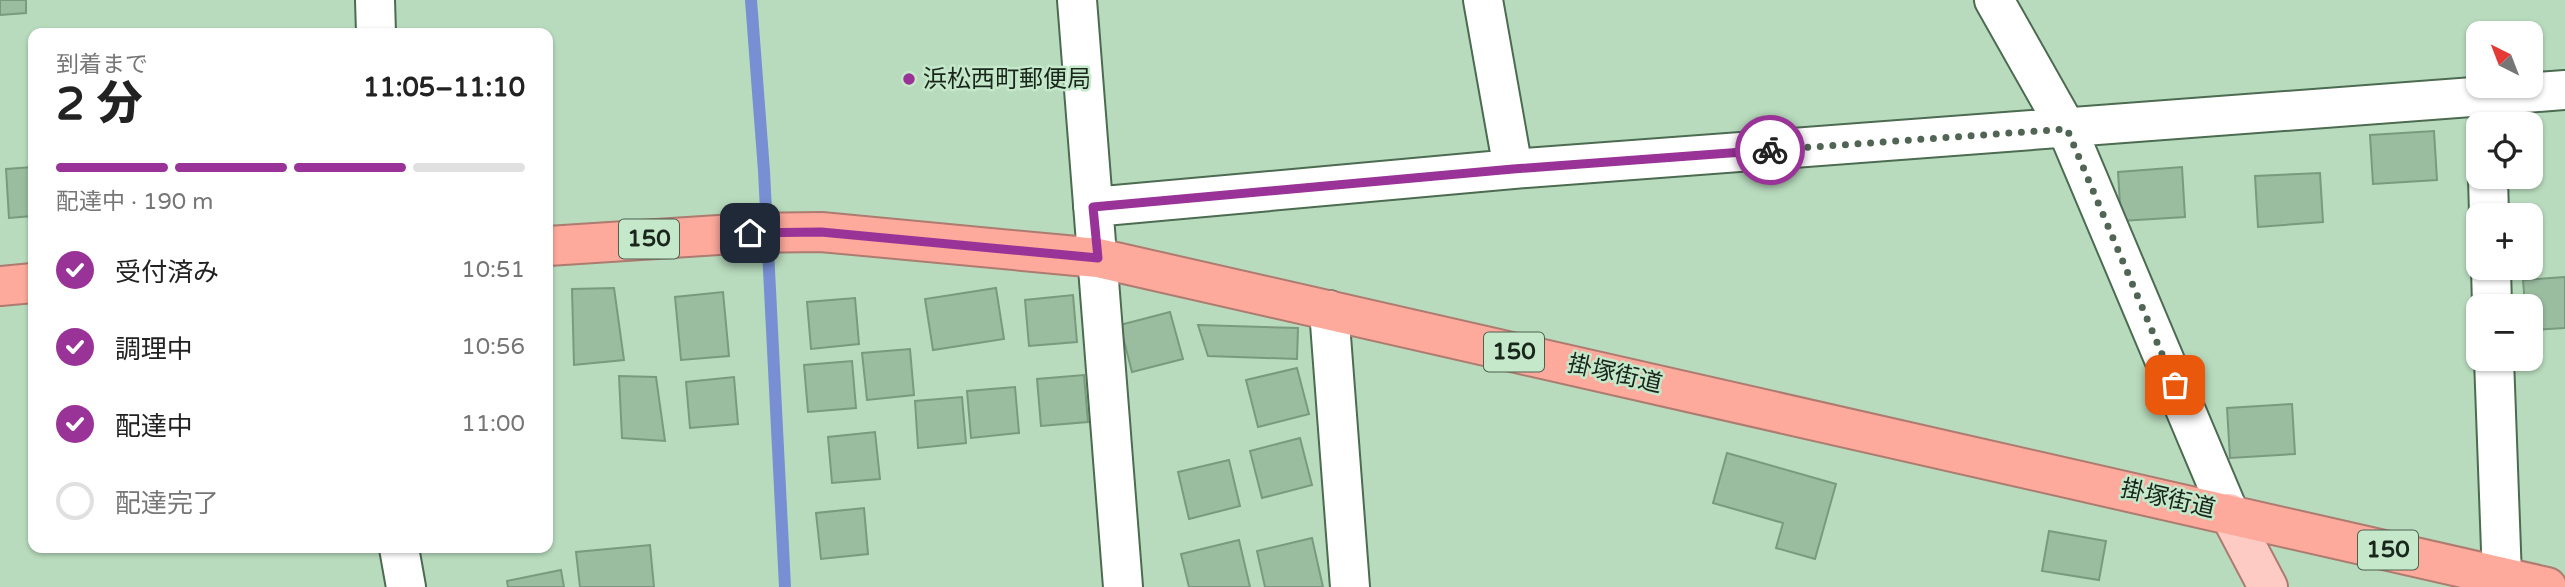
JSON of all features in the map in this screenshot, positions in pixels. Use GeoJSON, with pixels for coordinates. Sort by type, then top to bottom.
{"type":"FeatureCollection","features":[{"type":"Feature","properties":{"kind":"highway","name":"掛塚街道"},"geometry":{"type":"LineString","coordinates":[[553,246],[750,233],[821,232],[1098,258],[2547,587]]}},
{"type":"Feature","properties":{"kind":"highway"},"geometry":{"type":"LineString","coordinates":[[0,286],[28,283]]}},
{"type":"Feature","properties":{"kind":"main road"},"geometry":{"type":"LineString","coordinates":[[2229,513],[2267,587]]}},
{"type":"Feature","properties":{"kind":"street"},"geometry":{"type":"LineString","coordinates":[[375,0],[376,28]]}},
{"type":"Feature","properties":{"kind":"street"},"geometry":{"type":"LineString","coordinates":[[1077,0],[1123,587]]}},
{"type":"Feature","properties":{"kind":"street"},"geometry":{"type":"LineString","coordinates":[[1483,0],[1513,169]]}},
{"type":"Feature","properties":{"kind":"street"},"geometry":{"type":"LineString","coordinates":[[1994,0],[2067,129],[2229,513]]}},
{"type":"Feature","properties":{"kind":"street"},"geometry":{"type":"LineString","coordinates":[[1093,207],[1513,169],[2067,129],[2486,110],[2565,90]]}},
{"type":"Feature","properties":{"kind":"street"},"geometry":{"type":"LineString","coordinates":[[1329,310],[1350,587]]}},
{"type":"Feature","properties":{"kind":"street"},"geometry":{"type":"LineString","coordinates":[[2494,371],[2502,576]]}},
{"type":"Feature","properties":{"kind":"street"},"geometry":{"type":"LineString","coordinates":[[400,553],[406,587]]}},
{"type":"Feature","properties":{"kind":"building"},"geometry":{"type":"Polygon","coordinates":[[[0,0],[26,0],[26,13],[0,15],[0,0]]]}},
{"type":"Feature","properties":{"kind":"building"},"geometry":{"type":"Polygon","coordinates":[[[2434,131],[2437,180],[2373,184],[2370,135],[2434,131]]]}},
{"type":"Feature","properties":{"kind":"building"},"geometry":{"type":"Polygon","coordinates":[[[28,167],[28,216],[9,218],[6,169],[28,167]]]}},
{"type":"Feature","properties":{"kind":"building"},"geometry":{"type":"Polygon","coordinates":[[[2182,167],[2185,217],[2121,221],[2118,172],[2182,167]]]}},
{"type":"Feature","properties":{"kind":"building"},"geometry":{"type":"Polygon","coordinates":[[[2320,173],[2323,222],[2258,227],[2255,176],[2320,173]]]}},
{"type":"Feature","properties":{"kind":"building"},"geometry":{"type":"Polygon","coordinates":[[[2565,277],[2565,328],[2543,329],[2543,294],[2524,294],[2523,280],[2565,277]]]}},
{"type":"Feature","properties":{"kind":"building"},"geometry":{"type":"Polygon","coordinates":[[[614,288],[624,360],[574,365],[572,289],[614,288]]]}},
{"type":"Feature","properties":{"kind":"building"},"geometry":{"type":"Polygon","coordinates":[[[996,288],[1004,339],[933,350],[925,299],[996,288]]]}},
{"type":"Feature","properties":{"kind":"building"},"geometry":{"type":"Polygon","coordinates":[[[723,292],[729,356],[681,360],[675,297],[723,292]]]}},
{"type":"Feature","properties":{"kind":"building"},"geometry":{"type":"Polygon","coordinates":[[[1073,295],[1077,342],[1029,346],[1025,300],[1073,295]]]}},
{"type":"Feature","properties":{"kind":"building"},"geometry":{"type":"Polygon","coordinates":[[[855,298],[859,344],[811,349],[807,302],[855,298]]]}},
{"type":"Feature","properties":{"kind":"building"},"geometry":{"type":"Polygon","coordinates":[[[1170,312],[1183,359],[1132,372],[1120,325],[1170,312]]]}},
{"type":"Feature","properties":{"kind":"building"},"geometry":{"type":"Polygon","coordinates":[[[1198,325],[1298,328],[1297,359],[1208,356],[1198,325]]]}},
{"type":"Feature","properties":{"kind":"building"},"geometry":{"type":"Polygon","coordinates":[[[910,349],[914,395],[867,400],[862,353],[910,349]]]}},
{"type":"Feature","properties":{"kind":"building"},"geometry":{"type":"Polygon","coordinates":[[[852,361],[856,408],[808,412],[804,365],[852,361]]]}},
{"type":"Feature","properties":{"kind":"building"},"geometry":{"type":"Polygon","coordinates":[[[1297,368],[1309,414],[1258,427],[1246,380],[1297,368]]]}},
{"type":"Feature","properties":{"kind":"building"},"geometry":{"type":"Polygon","coordinates":[[[1084,375],[1088,422],[1041,426],[1037,379],[1084,375]]]}},
{"type":"Feature","properties":{"kind":"building"},"geometry":{"type":"Polygon","coordinates":[[[619,376],[656,377],[665,441],[622,438],[619,376]]]}},
{"type":"Feature","properties":{"kind":"building"},"geometry":{"type":"Polygon","coordinates":[[[734,377],[738,424],[690,428],[686,382],[734,377]]]}},
{"type":"Feature","properties":{"kind":"building"},"geometry":{"type":"Polygon","coordinates":[[[1015,387],[1019,433],[971,438],[967,391],[1015,387]]]}},
{"type":"Feature","properties":{"kind":"building"},"geometry":{"type":"Polygon","coordinates":[[[962,397],[966,443],[918,448],[915,401],[962,397]]]}},
{"type":"Feature","properties":{"kind":"building"},"geometry":{"type":"Polygon","coordinates":[[[2292,404],[2295,454],[2230,458],[2227,408],[2292,404]]]}},
{"type":"Feature","properties":{"kind":"building"},"geometry":{"type":"Polygon","coordinates":[[[875,432],[880,479],[832,483],[828,437],[875,432]]]}},
{"type":"Feature","properties":{"kind":"building"},"geometry":{"type":"Polygon","coordinates":[[[1300,438],[1312,485],[1262,498],[1250,451],[1300,438]]]}},
{"type":"Feature","properties":{"kind":"building"},"geometry":{"type":"Polygon","coordinates":[[[1727,453],[1836,484],[1815,559],[1776,548],[1783,523],[1713,503],[1727,453]]]}},
{"type":"Feature","properties":{"kind":"building"},"geometry":{"type":"Polygon","coordinates":[[[1229,460],[1240,506],[1189,519],[1178,472],[1229,460]]]}},
{"type":"Feature","properties":{"kind":"building"},"geometry":{"type":"Polygon","coordinates":[[[864,508],[868,554],[821,559],[816,513],[864,508]]]}},
{"type":"Feature","properties":{"kind":"building"},"geometry":{"type":"Polygon","coordinates":[[[2049,531],[2106,541],[2099,580],[2042,571],[2049,531]]]}},
{"type":"Feature","properties":{"kind":"building"},"geometry":{"type":"Polygon","coordinates":[[[1312,538],[1323,587],[1265,587],[1257,551],[1312,538]]]}},
{"type":"Feature","properties":{"kind":"building"},"geometry":{"type":"Polygon","coordinates":[[[1239,540],[1250,587],[1189,587],[1181,554],[1239,540]]]}},
{"type":"Feature","properties":{"kind":"building"},"geometry":{"type":"Polygon","coordinates":[[[650,545],[654,587],[580,587],[576,552],[650,545]]]}},
{"type":"Feature","properties":{"kind":"building"},"geometry":{"type":"Polygon","coordinates":[[[561,570],[564,587],[508,587],[507,581],[561,570]]]}},
{"type":"Feature","properties":{"kind":"waterway"},"geometry":{"type":"LineString","coordinates":[[751,0],[764,171],[785,587]]}},
{"type":"Feature","properties":{"kind":"way so far"},"geometry":{"type":"LineString","coordinates":[[1770,150],[2067,129],[2175,385]]}},
{"type":"Feature","properties":{"kind":"place","name":"浜松西町郵便局"},"geometry":{"type":"Point","coordinates":[909,79]}},
{"type":"Feature","properties":{"kind":"route"},"geometry":{"type":"LineString","coordinates":[[750,233],[821,232],[1098,258],[1093,207],[1513,169],[1770,150]]}}]}
